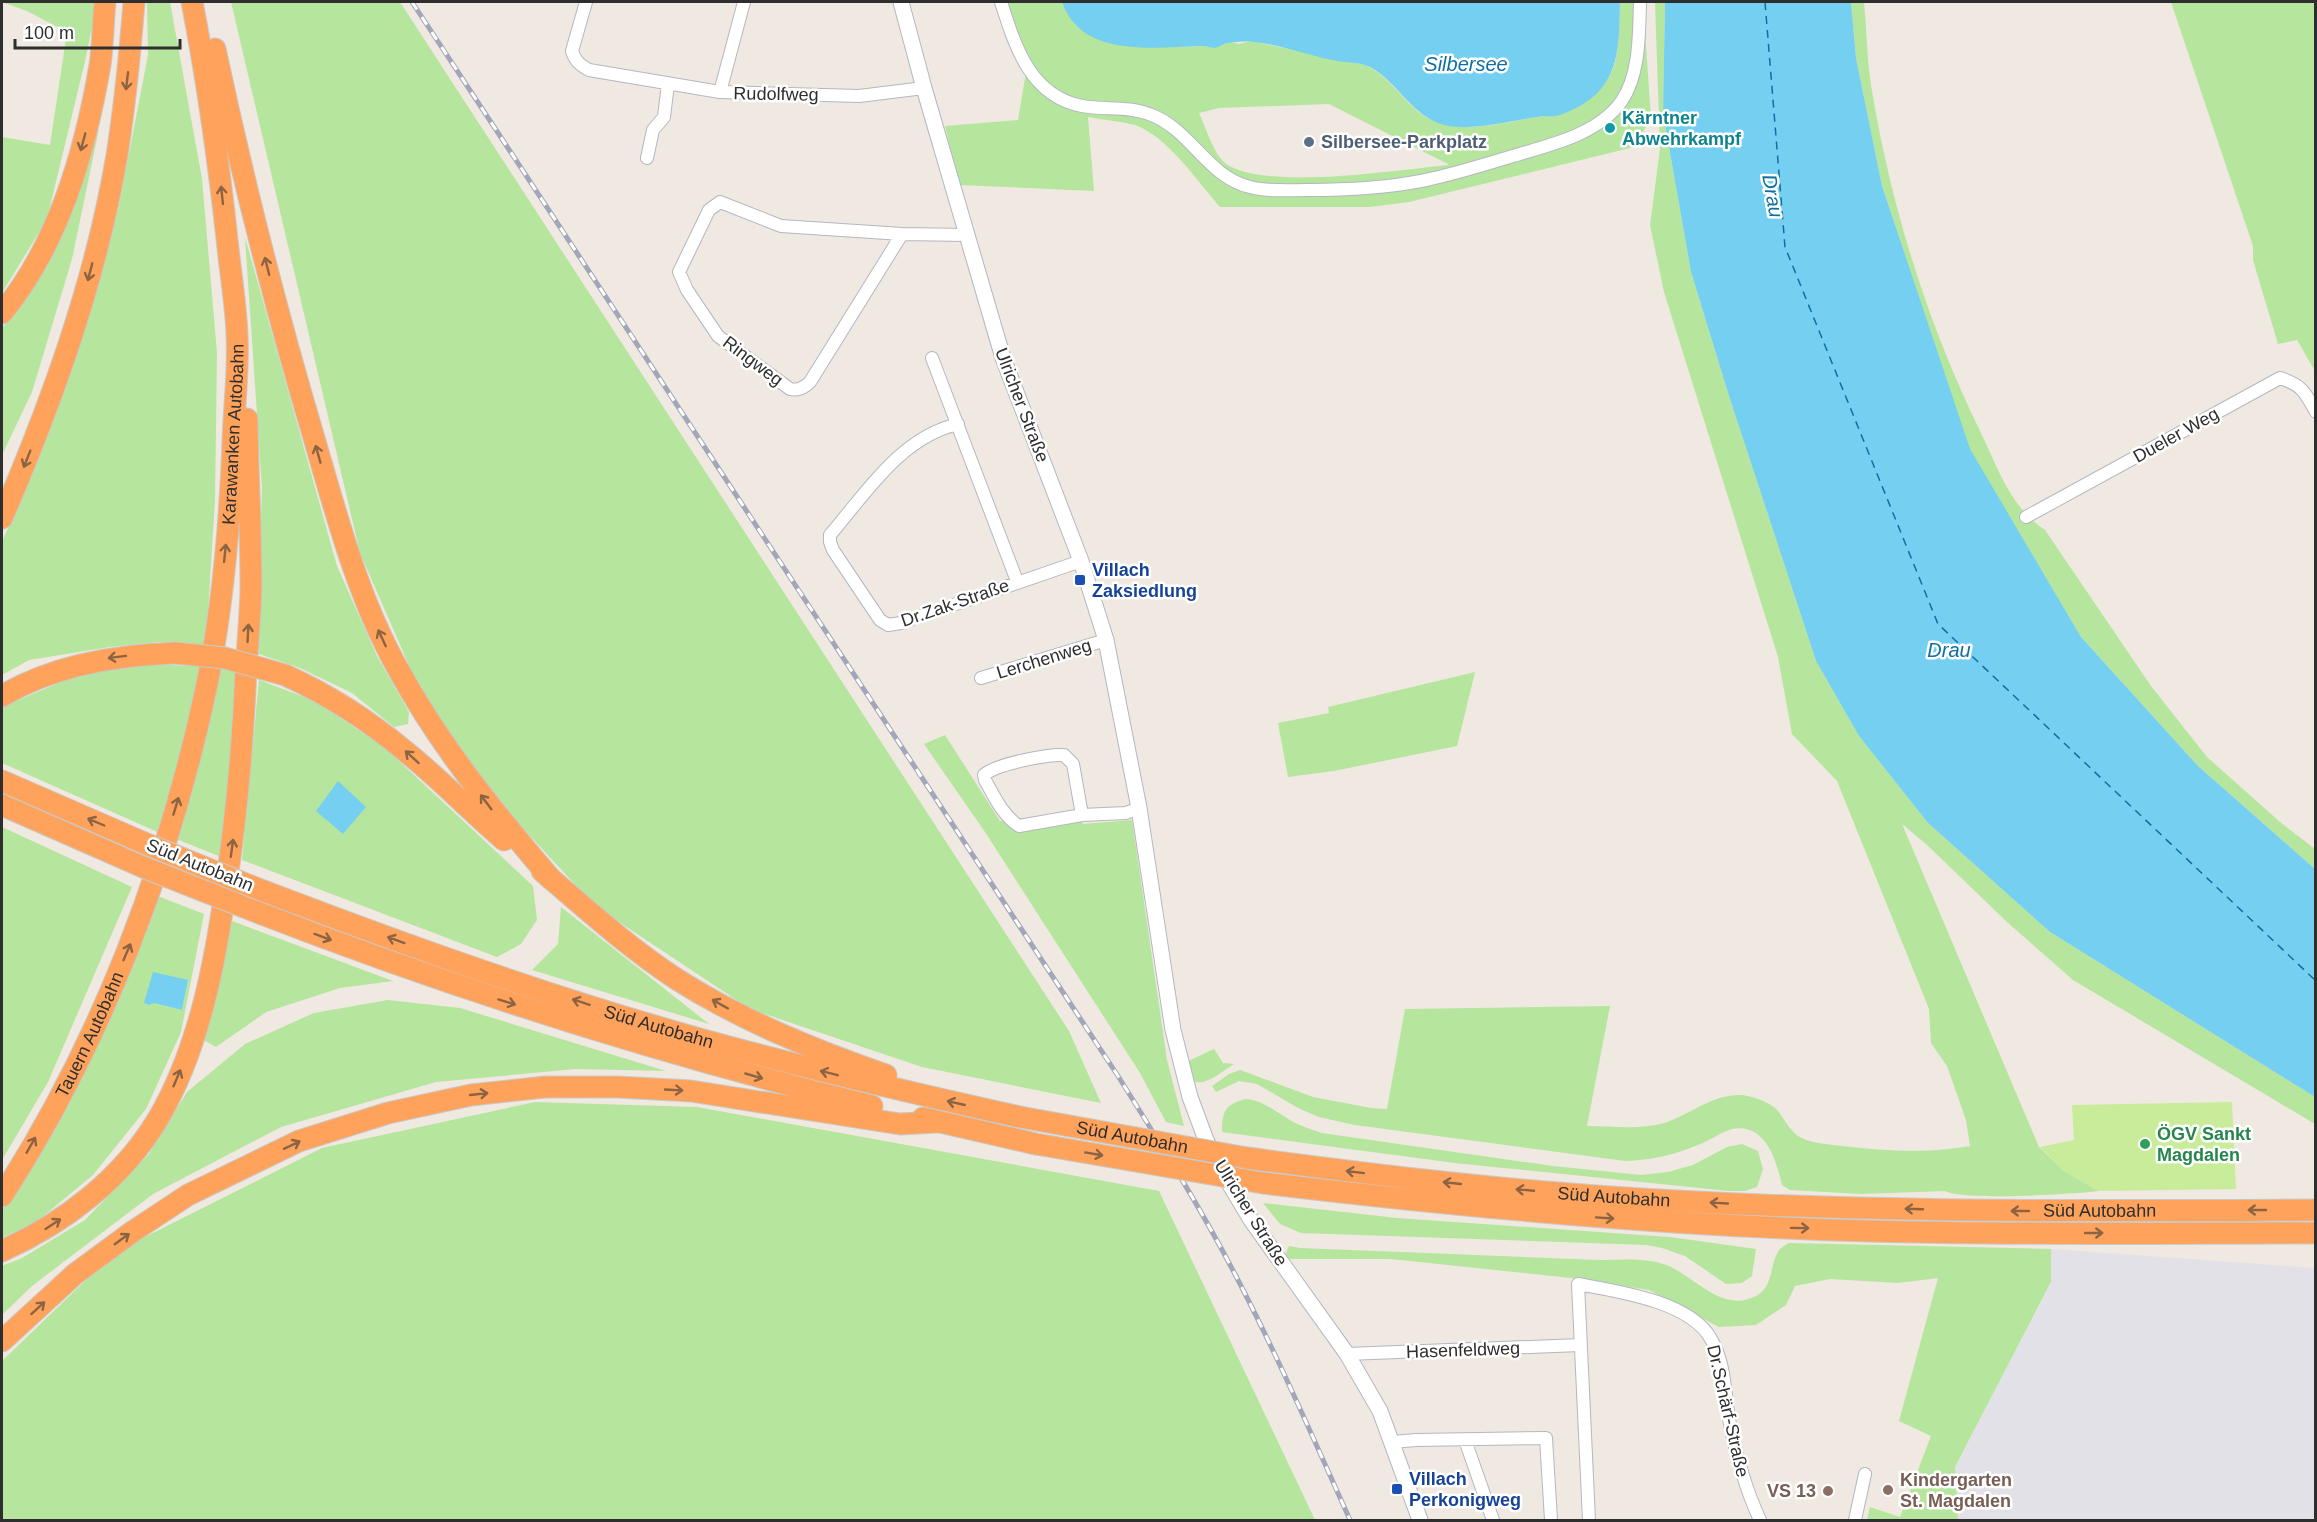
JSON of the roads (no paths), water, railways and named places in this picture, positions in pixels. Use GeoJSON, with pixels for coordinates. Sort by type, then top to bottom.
{"type":"FeatureCollection","features":[{"type":"Feature","properties":{"kind":"highway"},"geometry":{"type":"LineString","coordinates":[[2,313],[16,295],[59,218],[83,144],[98,75],[105,2]]}},
{"type":"Feature","properties":{"kind":"highway"},"geometry":{"type":"LineString","coordinates":[[2,518],[26,462],[74,331],[99,237],[116,157],[128,74],[134,2]]}},
{"type":"Feature","properties":{"kind":"highway","name":"Karawanken Autobahn"},"geometry":{"type":"LineString","coordinates":[[150,858],[182,786],[206,687],[222,588],[231,499],[237,336],[220,167],[192,2]]}},
{"type":"Feature","properties":{"kind":"highway"},"geometry":{"type":"LineString","coordinates":[[203,2],[208,15],[284,338],[338,520],[364,598],[397,668],[443,745],[493,811],[551,879]]}},
{"type":"Feature","properties":{"kind":"highway"},"geometry":{"type":"LineString","coordinates":[[2,1251],[33,1237],[69,1215],[96,1192],[130,1156],[157,1119],[174,1085],[193,1040],[201,1010],[223,910],[234,831],[251,591],[246,409],[237,336]]}},
{"type":"Feature","properties":{"kind":"highway"},"geometry":{"type":"LineString","coordinates":[[2,696],[78,665],[126,656],[175,653],[225,658],[285,675],[355,712],[406,752],[481,821],[611,932],[678,980],[753,1022],[839,1058],[887,1075],[927,1096]]}},
{"type":"Feature","properties":{"kind":"highway","name":"Süd Autobahn"},"geometry":{"type":"LineString","coordinates":[[2,780],[238,905],[494,998],[661,1050],[786,1085],[1036,1144],[1263,1183],[1425,1203],[1608,1219],[1767,1228],[1994,1233],[2316,1233]]}},
{"type":"Feature","properties":{"kind":"highway","name":"Süd Autobahn"},"geometry":{"type":"LineString","coordinates":[[2,805],[150,858],[243,883],[486,973],[643,1022],[830,1074],[1020,1117],[1247,1158],[1424,1180],[1612,1197],[1783,1206],[1973,1211],[2316,1210]]}},
{"type":"Feature","properties":{"kind":"highway","name":"Tauern Autobahn"},"geometry":{"type":"LineString","coordinates":[[2,1196],[49,1115],[90,1035],[129,946],[150,858]]}},
{"type":"Feature","properties":{"kind":"highway"},"geometry":{"type":"LineString","coordinates":[[2,1341],[75,1274],[188,1195],[299,1142],[388,1113],[471,1095],[546,1088],[618,1087],[691,1091],[900,1124],[937,1122]]}},
{"type":"Feature","properties":{"kind":"street"},"geometry":{"type":"LineString","coordinates":[[586,2],[572,51],[579,64],[589,70],[720,92]]}},
{"type":"Feature","properties":{"kind":"street","name":"Rudolfweg"},"geometry":{"type":"LineString","coordinates":[[744,2],[720,92],[859,96],[924,88]]}},
{"type":"Feature","properties":{"kind":"street","name":"Ulricher Straße"},"geometry":{"type":"LineString","coordinates":[[902,2],[924,88],[1003,358],[1081,561],[1106,640],[1139,808],[1165,988],[1190,1097],[1206,1140],[1251,1220],[1347,1354],[1380,1411],[1420,1521]]}},
{"type":"Feature","properties":{"kind":"street"},"geometry":{"type":"LineString","coordinates":[[1001,2],[1023,61],[1032,76],[1049,92],[1060,99],[1080,106],[1131,110],[1149,114],[1172,126],[1206,160],[1238,183],[1274,190],[1355,190],[1422,181],[1545,146],[1588,129],[1604,119],[1620,104],[1632,80],[1640,2]]}},
{"type":"Feature","properties":{"kind":"street"},"geometry":{"type":"LineString","coordinates":[[647,158],[652,130],[664,117],[668,84]]}},
{"type":"Feature","properties":{"kind":"street","name":"Ringweg"},"geometry":{"type":"LineString","coordinates":[[902,234],[810,382],[801,389],[790,389],[718,336],[687,290],[680,272],[709,210],[720,202],[781,226],[902,234],[967,235]]}},
{"type":"Feature","properties":{"kind":"street","name":"Dr.Zak-Straße"},"geometry":{"type":"LineString","coordinates":[[932,358],[1017,581]]}},
{"type":"Feature","properties":{"kind":"street","name":"Dueler Weg"},"geometry":{"type":"LineString","coordinates":[[2026,517],[2280,378],[2295,383],[2305,391],[2316,412]]}},
{"type":"Feature","properties":{"kind":"street","name":"Dr.Zak-Straße"},"geometry":{"type":"LineString","coordinates":[[958,424],[941,428],[927,435],[902,454],[830,535],[830,542],[879,620],[888,625],[910,620],[1017,581],[1081,561]]}},
{"type":"Feature","properties":{"kind":"street","name":"Lerchenweg"},"geometry":{"type":"LineString","coordinates":[[981,678],[1106,640]]}},
{"type":"Feature","properties":{"kind":"street"},"geometry":{"type":"LineString","coordinates":[[1082,815],[1073,765],[1065,755],[991,770],[984,776],[1001,807],[1019,826],[1082,815],[1126,813],[1139,808]]}},
{"type":"Feature","properties":{"kind":"street","name":"Dr.Schärf-Straße"},"geometry":{"type":"LineString","coordinates":[[1580,1345],[1578,1284],[1652,1300],[1700,1326],[1711,1338],[1726,1389],[1738,1462],[1760,1521]]}},
{"type":"Feature","properties":{"kind":"street"},"geometry":{"type":"LineString","coordinates":[[1580,1345],[1589,1521]]}},
{"type":"Feature","properties":{"kind":"street","name":"Hasenfeldweg"},"geometry":{"type":"LineString","coordinates":[[1347,1354],[1580,1345]]}},
{"type":"Feature","properties":{"kind":"street"},"geometry":{"type":"LineString","coordinates":[[1392,1442],[1546,1438],[1551,1521]]}},
{"type":"Feature","properties":{"kind":"street"},"geometry":{"type":"LineString","coordinates":[[1465,1440],[1493,1521]]}},
{"type":"Feature","properties":{"kind":"street"},"geometry":{"type":"LineString","coordinates":[[1855,1521],[1865,1474]]}},
{"type":"Feature","properties":{"kind":"water","name":"Silbersee"},"geometry":{"type":"Polygon","coordinates":[[[1062,2],[1620,2],[1619,34],[1614,64],[1601,89],[1589,100],[1556,116],[1543,116],[1493,125],[1455,127],[1432,121],[1413,107],[1380,73],[1366,65],[1342,62],[1252,42],[1230,43],[1215,48],[1122,46],[1102,41],[1086,33],[1072,20],[1062,2]]]}},
{"type":"Feature","properties":{"kind":"water","name":"Drau"},"geometry":{"type":"Polygon","coordinates":[[[1665,2],[1851,2],[1856,58],[1882,186],[1970,449],[2081,637],[2198,766],[2315,869],[2315,1097],[2050,932],[1928,823],[1859,736],[1816,661],[1691,272],[1663,113],[1665,2]]]}},
{"type":"Feature","properties":{"kind":"water"},"geometry":{"type":"Polygon","coordinates":[[[338,781],[366,807],[343,834],[316,811],[338,781]]]}},
{"type":"Feature","properties":{"kind":"water"},"geometry":{"type":"Polygon","coordinates":[[[153,972],[188,980],[182,1010],[154,1003],[149,1005],[144,1003],[153,972]]]}},
{"type":"Feature","properties":{"kind":"railway"},"geometry":{"type":"LineString","coordinates":[[412,2],[1149,1126],[1238,1280],[1282,1370],[1350,1520]]}},
{"type":"Feature","properties":{"kind":"place","name":"Kärntner Abwehrkampf"},"geometry":{"type":"Point","coordinates":[1610,128]}},
{"type":"Feature","properties":{"kind":"place","name":"Silbersee-Parkplatz"},"geometry":{"type":"Point","coordinates":[1309,142]}},
{"type":"Feature","properties":{"kind":"place","name":"Villach Zaksiedlung"},"geometry":{"type":"Point","coordinates":[1080,580]}},
{"type":"Feature","properties":{"kind":"place","name":"ÖGV Sankt Magdalen"},"geometry":{"type":"Point","coordinates":[2145,1144]}},
{"type":"Feature","properties":{"kind":"place","name":"Villach Perkonigweg"},"geometry":{"type":"Point","coordinates":[1397,1489]}},
{"type":"Feature","properties":{"kind":"place","name":"Kindergarten St. Magdalen"},"geometry":{"type":"Point","coordinates":[1888,1490]}},
{"type":"Feature","properties":{"kind":"place","name":"VS 13"},"geometry":{"type":"Point","coordinates":[1828,1491]}}]}
